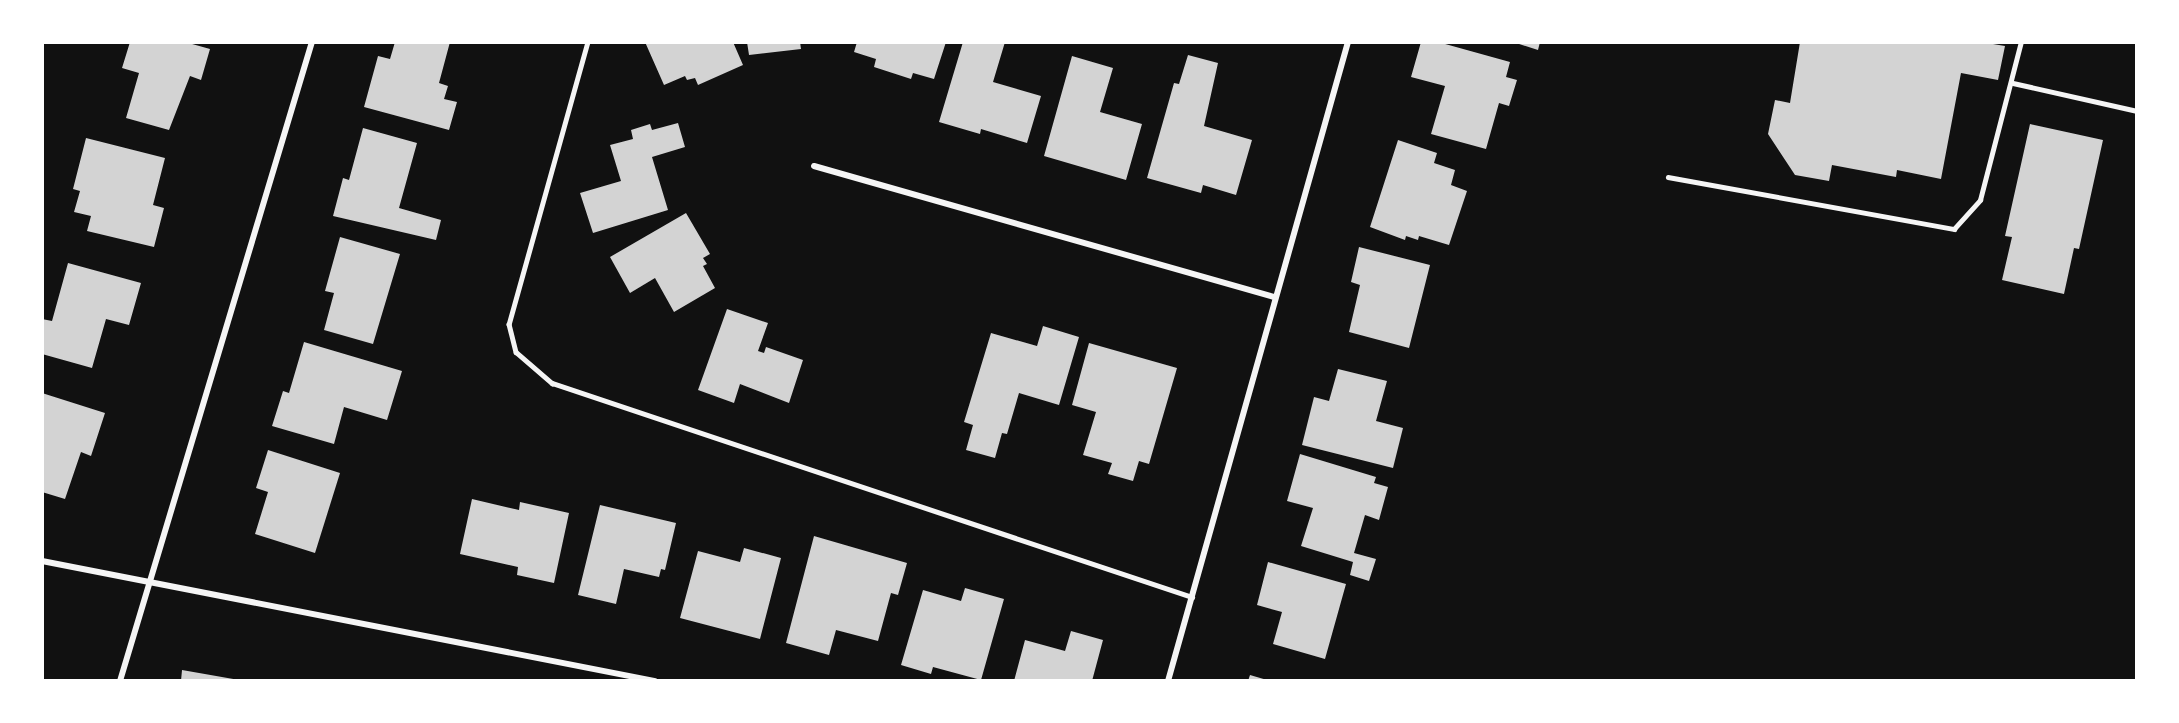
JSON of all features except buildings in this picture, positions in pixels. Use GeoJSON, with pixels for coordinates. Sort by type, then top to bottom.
{"type":"FeatureCollection","features":[{"type":"Feature","properties":{"kind":"street"},"geometry":{"type":"LineString","coordinates":[[120,681],[147,580],[312,42]]}},
{"type":"Feature","properties":{"kind":"street"},"geometry":{"type":"LineString","coordinates":[[1168,681],[1274,297],[1348,42]]}},
{"type":"Feature","properties":{"kind":"street"},"geometry":{"type":"LineString","coordinates":[[814,166],[1274,297]]}},
{"type":"Feature","properties":{"kind":"street"},"geometry":{"type":"LineString","coordinates":[[42,561],[655,681]]}},
{"type":"Feature","properties":{"kind":"lane"},"geometry":{"type":"LineString","coordinates":[[588,42],[509,324],[516,352],[552,384],[1192,597]]}},
{"type":"Feature","properties":{"kind":"lane"},"geometry":{"type":"LineString","coordinates":[[1668,177],[1954,229],[1980,200],[2013,83],[2021,42]]}},
{"type":"Feature","properties":{"kind":"lane"},"geometry":{"type":"LineString","coordinates":[[2013,83],[2137,111]]}}]}
